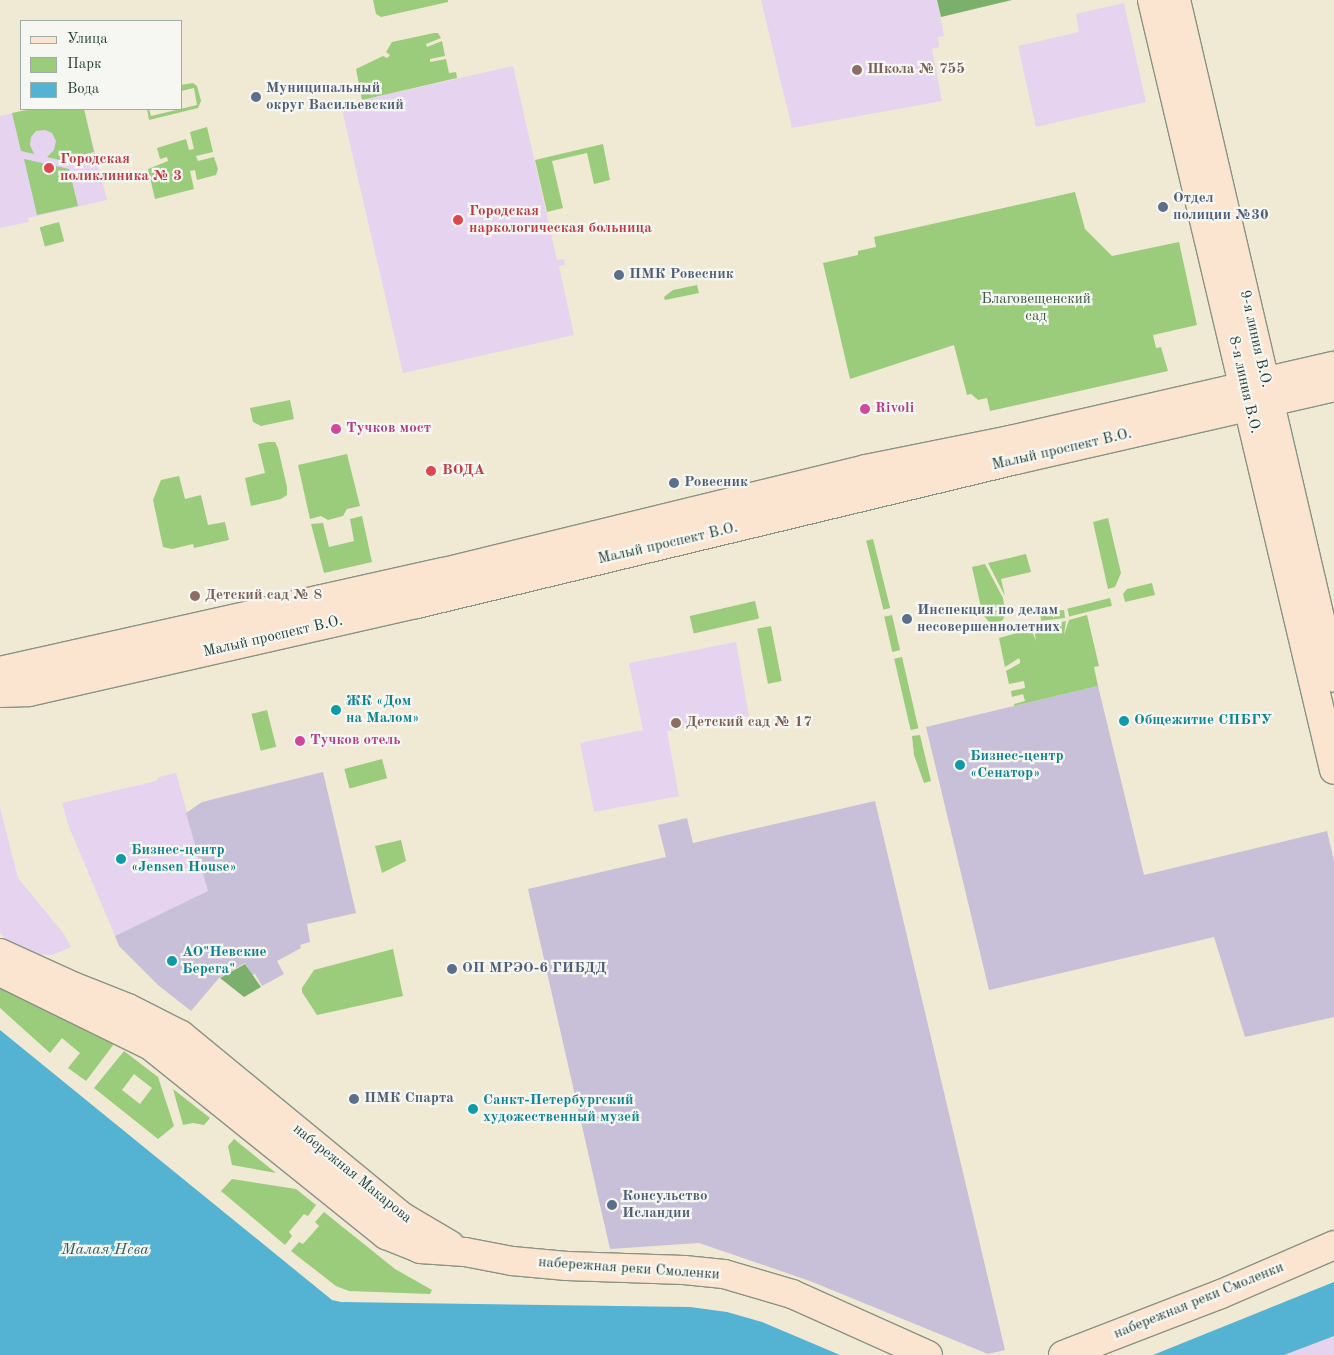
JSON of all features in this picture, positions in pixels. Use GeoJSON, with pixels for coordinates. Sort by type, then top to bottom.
{"type":"FeatureCollection","features":[{"type":"Feature","properties":{"kind":"main road","name":"8-я линия В.О."},"geometry":{"type":"LineString","coordinates":[[1152,0],[1256,393],[1334,770]]}},
{"type":"Feature","properties":{"kind":"main road","name":"9-я линия В.О."},"geometry":{"type":"LineString","coordinates":[[1176,0],[1256,393],[1334,678]]}},
{"type":"Feature","properties":{"kind":"main road","name":"Малый проспект В.О."},"geometry":{"type":"LineString","coordinates":[[0,693],[29,692],[417,604],[1256,393],[1334,366]]}},
{"type":"Feature","properties":{"kind":"main road","name":"Малый проспект В.О."},"geometry":{"type":"LineString","coordinates":[[0,672],[435,574],[857,471],[952,450],[1256,393],[1334,387]]}},
{"type":"Feature","properties":{"kind":"main road","name":"набережная Макарова"},"geometry":{"type":"LineString","coordinates":[[0,953],[75,987],[128,1008],[181,1035],[401,1216],[465,1252]]}},
{"type":"Feature","properties":{"kind":"main road","name":"набережная Макарова"},"geometry":{"type":"LineString","coordinates":[[0,972],[151,1046],[386,1235],[420,1248],[465,1252]]}},
{"type":"Feature","properties":{"kind":"main road","name":"набережная реки Смоленки"},"geometry":{"type":"LineString","coordinates":[[1063,1355],[1221,1294],[1334,1245]]}},
{"type":"Feature","properties":{"kind":"main road","name":"набережная реки Смоленки"},"geometry":{"type":"LineString","coordinates":[[465,1252],[512,1261],[567,1266],[684,1270],[724,1274],[792,1294],[928,1355]]}},
{"type":"Feature","properties":{"kind":"shaded area","name":"Школа № 755"},"geometry":{"type":"Polygon","coordinates":[[[761,0],[937,0],[944,36],[938,37],[939,47],[932,49],[942,101],[792,128],[761,0]]]}},
{"type":"Feature","properties":{"kind":"shaded area"},"geometry":{"type":"Polygon","coordinates":[[[1124,3],[1146,102],[1036,127],[1018,46],[1079,32],[1076,14],[1124,3]]]}},
{"type":"Feature","properties":{"kind":"shaded area","name":"Городская наркологическая больница"},"geometry":{"type":"Polygon","coordinates":[[[513,66],[557,260],[564,259],[565,265],[559,266],[574,335],[403,373],[341,105],[513,66]]]}},
{"type":"Feature","properties":{"kind":"shaded area","name":"Городская поликлиника № 3"},"geometry":{"type":"Polygon","coordinates":[[[26,110],[84,110],[107,200],[28,218],[29,222],[0,228],[0,116],[26,110]]]}},
{"type":"Feature","properties":{"kind":"shaded area","name":"Детский сад № 17"},"geometry":{"type":"Polygon","coordinates":[[[736,642],[749,716],[667,731],[679,796],[594,812],[580,743],[643,730],[629,663],[736,642]]]}},
{"type":"Feature","properties":{"kind":"shaded area"},"geometry":{"type":"Polygon","coordinates":[[[1098,686],[1144,875],[1327,831],[1334,861],[1334,1017],[1245,1037],[1214,937],[989,990],[926,727],[1098,686]]]}},
{"type":"Feature","properties":{"kind":"shaded area"},"geometry":{"type":"Polygon","coordinates":[[[323,772],[356,913],[307,924],[310,942],[300,945],[301,948],[277,961],[284,974],[262,986],[255,974],[252,975],[245,963],[219,978],[191,1011],[158,985],[119,946],[115,936],[208,891],[186,813],[202,802],[323,772]]]}},
{"type":"Feature","properties":{"kind":"shaded area","name":"Бизнес-центр «Jensen House»"},"geometry":{"type":"Polygon","coordinates":[[[176,773],[209,891],[115,936],[69,827],[62,803],[156,781],[159,777],[176,773]]]}},
{"type":"Feature","properties":{"kind":"shaded area"},"geometry":{"type":"Polygon","coordinates":[[[875,801],[1005,1350],[988,1354],[810,1281],[699,1243],[610,1249],[528,889],[666,857],[658,825],[687,818],[693,843],[875,801]]]}},
{"type":"Feature","properties":{"kind":"shaded area"},"geometry":{"type":"Polygon","coordinates":[[[0,807],[18,878],[64,934],[71,947],[52,955],[32,954],[10,943],[0,933],[0,807]]]}},
{"type":"Feature","properties":{"kind":"shaded area"},"geometry":{"type":"Polygon","coordinates":[[[1334,1336],[1334,1355],[1284,1355],[1292,1351],[1334,1336]]]}},
{"type":"Feature","properties":{"kind":"green space"},"geometry":{"type":"Polygon","coordinates":[[[373,0],[448,0],[448,2],[381,17],[376,14],[373,0]]]}},
{"type":"Feature","properties":{"kind":"green space"},"geometry":{"type":"Polygon","coordinates":[[[937,0],[1012,0],[941,17],[937,0]]]}},
{"type":"Feature","properties":{"kind":"green space"},"geometry":{"type":"Polygon","coordinates":[[[438,33],[441,38],[426,44],[427,47],[442,41],[445,56],[430,59],[430,62],[446,59],[449,73],[456,72],[457,78],[362,100],[356,69],[383,56],[387,58],[390,55],[386,52],[392,42],[438,33]]]}},
{"type":"Feature","properties":{"kind":"green space"},"geometry":{"type":"Polygon","coordinates":[[[193,83],[197,86],[201,101],[198,108],[149,120],[147,110],[149,110],[151,116],[197,105],[194,88],[182,91],[182,85],[193,83]]]}},
{"type":"Feature","properties":{"kind":"green space"},"geometry":{"type":"Polygon","coordinates":[[[27,110],[84,110],[94,152],[60,160],[47,157],[54,150],[56,141],[52,133],[45,130],[36,131],[31,137],[30,145],[34,154],[21,151],[12,113],[27,110]]]}},
{"type":"Feature","properties":{"kind":"green space"},"geometry":{"type":"Polygon","coordinates":[[[207,127],[213,152],[196,156],[198,161],[214,157],[218,169],[216,175],[197,180],[195,170],[190,171],[194,189],[155,199],[148,169],[168,161],[167,157],[160,159],[157,148],[186,139],[189,150],[194,149],[190,132],[207,127]]]}},
{"type":"Feature","properties":{"kind":"green space"},"geometry":{"type":"Polygon","coordinates":[[[603,144],[610,180],[594,184],[587,153],[552,161],[563,208],[547,212],[535,160],[603,144]]]}},
{"type":"Feature","properties":{"kind":"green space"},"geometry":{"type":"Polygon","coordinates":[[[24,159],[69,169],[78,206],[37,215],[24,159]]]}},
{"type":"Feature","properties":{"kind":"green space","name":"Благовещенский сад"},"geometry":{"type":"Polygon","coordinates":[[[1075,192],[1085,229],[1112,256],[1179,242],[1197,325],[1153,335],[1156,348],[1161,347],[1168,371],[990,411],[987,398],[978,400],[971,394],[967,395],[954,345],[850,379],[823,263],[858,255],[858,251],[876,247],[874,237],[1075,192]]]}},
{"type":"Feature","properties":{"kind":"green space"},"geometry":{"type":"Polygon","coordinates":[[[59,222],[64,241],[45,246],[40,227],[59,222]]]}},
{"type":"Feature","properties":{"kind":"green space"},"geometry":{"type":"Polygon","coordinates":[[[697,285],[699,293],[665,300],[664,297],[673,290],[697,285]]]}},
{"type":"Feature","properties":{"kind":"green space"},"geometry":{"type":"Polygon","coordinates":[[[290,400],[294,419],[261,426],[253,422],[250,408],[290,400]]]}},
{"type":"Feature","properties":{"kind":"green space"},"geometry":{"type":"Polygon","coordinates":[[[275,442],[278,448],[287,487],[287,495],[281,499],[251,506],[245,478],[265,473],[258,444],[275,442]]]}},
{"type":"Feature","properties":{"kind":"green space"},"geometry":{"type":"Polygon","coordinates":[[[347,454],[360,506],[347,509],[343,516],[328,520],[321,516],[310,519],[298,465],[347,454]]]}},
{"type":"Feature","properties":{"kind":"green space"},"geometry":{"type":"Polygon","coordinates":[[[179,476],[185,499],[201,495],[208,525],[225,522],[229,540],[194,548],[193,544],[172,549],[163,547],[153,500],[161,480],[179,476]]]}},
{"type":"Feature","properties":{"kind":"green space"},"geometry":{"type":"Polygon","coordinates":[[[362,516],[372,562],[324,573],[311,524],[323,523],[329,547],[354,541],[350,519],[362,516]]]}},
{"type":"Feature","properties":{"kind":"green space"},"geometry":{"type":"Polygon","coordinates":[[[1108,518],[1121,573],[1115,587],[1108,589],[1093,522],[1108,518]]]}},
{"type":"Feature","properties":{"kind":"green space"},"geometry":{"type":"Polygon","coordinates":[[[873,539],[890,608],[883,610],[866,541],[873,539]]]}},
{"type":"Feature","properties":{"kind":"green space"},"geometry":{"type":"Polygon","coordinates":[[[1026,554],[1031,572],[1001,579],[1005,596],[988,563],[1026,554]]]}},
{"type":"Feature","properties":{"kind":"green space"},"geometry":{"type":"Polygon","coordinates":[[[985,564],[1003,598],[1004,605],[982,612],[972,567],[985,564]]]}},
{"type":"Feature","properties":{"kind":"green space"},"geometry":{"type":"Polygon","coordinates":[[[1152,583],[1155,595],[1125,602],[1123,594],[1127,589],[1152,583]]]}},
{"type":"Feature","properties":{"kind":"green space"},"geometry":{"type":"Polygon","coordinates":[[[1110,598],[1112,606],[1069,616],[1067,609],[1110,598]]]}},
{"type":"Feature","properties":{"kind":"green space"},"geometry":{"type":"Polygon","coordinates":[[[755,601],[759,619],[694,634],[690,616],[755,601]]]}},
{"type":"Feature","properties":{"kind":"green space"},"geometry":{"type":"Polygon","coordinates":[[[1007,607],[1003,620],[996,623],[990,623],[983,615],[1007,607]]]}},
{"type":"Feature","properties":{"kind":"green space"},"geometry":{"type":"Polygon","coordinates":[[[1064,610],[1065,618],[1041,621],[1040,613],[1064,610]]]}},
{"type":"Feature","properties":{"kind":"green space"},"geometry":{"type":"Polygon","coordinates":[[[892,615],[900,650],[892,652],[884,617],[892,615]]]}},
{"type":"Feature","properties":{"kind":"green space"},"geometry":{"type":"Polygon","coordinates":[[[1087,615],[1099,666],[1094,667],[1098,686],[1014,706],[1014,704],[1025,701],[1023,694],[1012,697],[1011,691],[1025,688],[1024,681],[1009,684],[1006,671],[1020,663],[1020,660],[1019,658],[1005,667],[999,638],[1031,629],[1036,641],[1034,628],[1066,621],[1064,635],[1069,620],[1087,615]]]}},
{"type":"Feature","properties":{"kind":"green space"},"geometry":{"type":"Polygon","coordinates":[[[771,626],[782,681],[768,684],[757,629],[771,626]]]}},
{"type":"Feature","properties":{"kind":"green space"},"geometry":{"type":"Polygon","coordinates":[[[902,657],[918,728],[911,730],[894,659],[902,657]]]}},
{"type":"Feature","properties":{"kind":"green space"},"geometry":{"type":"Polygon","coordinates":[[[267,710],[276,747],[261,751],[251,714],[267,710]]]}},
{"type":"Feature","properties":{"kind":"green space"},"geometry":{"type":"Polygon","coordinates":[[[920,735],[931,781],[924,783],[914,755],[912,736],[920,735]]]}},
{"type":"Feature","properties":{"kind":"green space"},"geometry":{"type":"Polygon","coordinates":[[[382,759],[387,778],[350,788],[344,769],[382,759]]]}},
{"type":"Feature","properties":{"kind":"green space"},"geometry":{"type":"Polygon","coordinates":[[[401,840],[406,861],[382,873],[375,846],[401,840]]]}},
{"type":"Feature","properties":{"kind":"green space"},"geometry":{"type":"Polygon","coordinates":[[[393,949],[403,996],[317,1015],[302,992],[302,988],[314,970],[393,949]]]}},
{"type":"Feature","properties":{"kind":"green space"},"geometry":{"type":"Polygon","coordinates":[[[245,964],[261,987],[244,997],[220,978],[245,964]]]}},
{"type":"Feature","properties":{"kind":"green space"},"geometry":{"type":"Polygon","coordinates":[[[0,987],[114,1044],[86,1081],[68,1068],[80,1053],[62,1038],[50,1053],[0,1008],[0,987]]]}},
{"type":"Feature","properties":{"kind":"green space"},"geometry":{"type":"Polygon","coordinates":[[[124,1051],[158,1077],[174,1126],[158,1139],[94,1088],[124,1051]],[[134,1074],[122,1090],[140,1104],[152,1088],[134,1074]]]}},
{"type":"Feature","properties":{"kind":"green space"},"geometry":{"type":"Polygon","coordinates":[[[173,1089],[210,1118],[204,1125],[193,1123],[183,1125],[173,1089]]]}},
{"type":"Feature","properties":{"kind":"green space"},"geometry":{"type":"Polygon","coordinates":[[[234,1139],[276,1173],[232,1165],[228,1146],[234,1139]]]}},
{"type":"Feature","properties":{"kind":"green space"},"geometry":{"type":"Polygon","coordinates":[[[232,1179],[296,1189],[316,1205],[308,1216],[304,1214],[289,1232],[292,1236],[285,1245],[221,1191],[232,1179]]]}},
{"type":"Feature","properties":{"kind":"green space"},"geometry":{"type":"Polygon","coordinates":[[[324,1212],[395,1269],[432,1290],[430,1294],[349,1291],[336,1286],[291,1251],[299,1242],[303,1244],[319,1226],[315,1222],[324,1212]]]}},
{"type":"Feature","properties":{"kind":"water","name":"Малая Нева"},"geometry":{"type":"Polygon","coordinates":[[[0,1030],[332,1300],[341,1302],[690,1307],[727,1312],[762,1322],[840,1355],[0,1355],[0,1030]]]}},
{"type":"Feature","properties":{"kind":"water"},"geometry":{"type":"Polygon","coordinates":[[[1334,1282],[1334,1336],[1284,1355],[1153,1355],[1334,1282]]]}},
{"type":"Feature","properties":{"kind":"place","name":"Школа № 755"},"geometry":{"type":"Point","coordinates":[857,70]}},
{"type":"Feature","properties":{"kind":"place","name":"Муниципальный округ Васильевский"},"geometry":{"type":"Point","coordinates":[256,97]}},
{"type":"Feature","properties":{"kind":"place","name":"Городская поликлиника № 3"},"geometry":{"type":"Point","coordinates":[49,168]}},
{"type":"Feature","properties":{"kind":"place","name":"Отдел полиции №30"},"geometry":{"type":"Point","coordinates":[1163,207]}},
{"type":"Feature","properties":{"kind":"place","name":"Городская наркологическая больница"},"geometry":{"type":"Point","coordinates":[458,220]}},
{"type":"Feature","properties":{"kind":"place","name":"ПМК Ровесник"},"geometry":{"type":"Point","coordinates":[619,275]}},
{"type":"Feature","properties":{"kind":"place","name":"Rivoli"},"geometry":{"type":"Point","coordinates":[865,409]}},
{"type":"Feature","properties":{"kind":"place","name":"Тучков мост"},"geometry":{"type":"Point","coordinates":[336,429]}},
{"type":"Feature","properties":{"kind":"place","name":"ВОДА"},"geometry":{"type":"Point","coordinates":[431,471]}},
{"type":"Feature","properties":{"kind":"place","name":"Ровесник"},"geometry":{"type":"Point","coordinates":[674,483]}},
{"type":"Feature","properties":{"kind":"place","name":"Детский сад № 8"},"geometry":{"type":"Point","coordinates":[195,596]}},
{"type":"Feature","properties":{"kind":"place","name":"Инспекция по делам несовершеннолетних"},"geometry":{"type":"Point","coordinates":[907,619]}},
{"type":"Feature","properties":{"kind":"place","name":"ЖК «Дом на Малом»"},"geometry":{"type":"Point","coordinates":[336,710]}},
{"type":"Feature","properties":{"kind":"place","name":"Общежитие СПБГУ"},"geometry":{"type":"Point","coordinates":[1124,721]}},
{"type":"Feature","properties":{"kind":"place","name":"Детский сад № 17"},"geometry":{"type":"Point","coordinates":[676,723]}},
{"type":"Feature","properties":{"kind":"place","name":"Тучков отель"},"geometry":{"type":"Point","coordinates":[300,741]}},
{"type":"Feature","properties":{"kind":"place","name":"Бизнес-центр «Сенатор»"},"geometry":{"type":"Point","coordinates":[960,765]}},
{"type":"Feature","properties":{"kind":"place","name":"Бизнес-центр «Jensen House»"},"geometry":{"type":"Point","coordinates":[121,859]}},
{"type":"Feature","properties":{"kind":"place","name":"АО\"Невские Берега\""},"geometry":{"type":"Point","coordinates":[172,961]}},
{"type":"Feature","properties":{"kind":"place","name":"ОП МРЭО-6 ГИБДД"},"geometry":{"type":"Point","coordinates":[452,969]}},
{"type":"Feature","properties":{"kind":"place","name":"ПМК Спарта"},"geometry":{"type":"Point","coordinates":[354,1099]}},
{"type":"Feature","properties":{"kind":"place","name":"Санкт-Петербургский художественный музей"},"geometry":{"type":"Point","coordinates":[473,1109]}},
{"type":"Feature","properties":{"kind":"place","name":"Консульство Исландии"},"geometry":{"type":"Point","coordinates":[612,1205]}}]}
